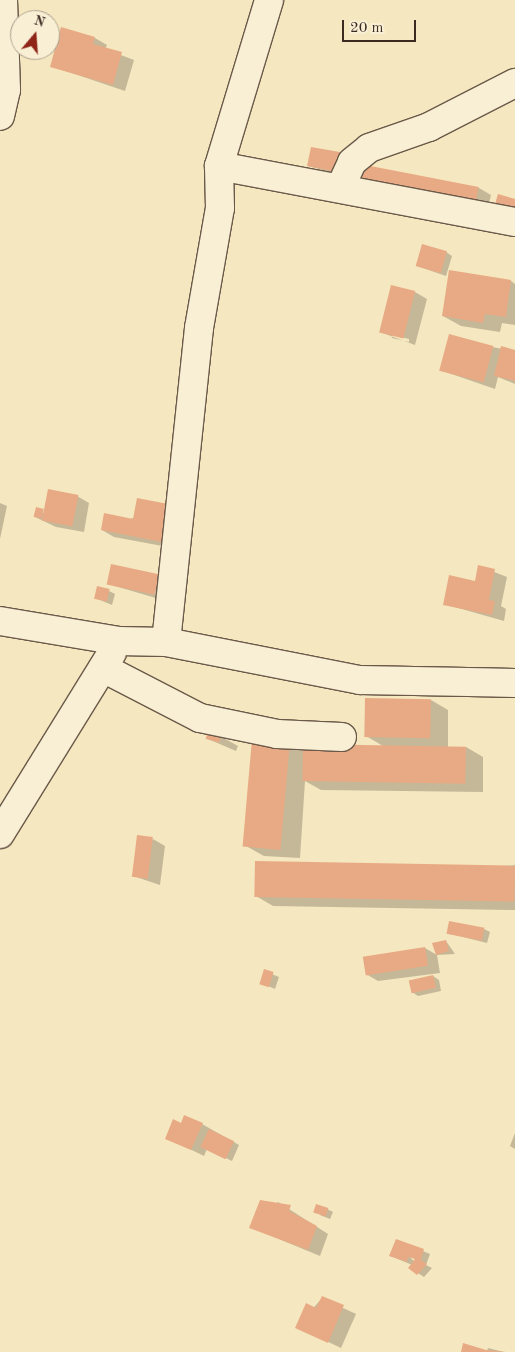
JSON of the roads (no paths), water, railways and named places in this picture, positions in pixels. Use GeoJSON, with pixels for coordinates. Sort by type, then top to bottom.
{"type":"FeatureCollection","features":[{"type":"Feature","properties":{"kind":"street"},"geometry":{"type":"LineString","coordinates":[[0,116],[6,90],[3,0]]}},
{"type":"Feature","properties":{"kind":"street"},"geometry":{"type":"LineString","coordinates":[[166,642],[199,328],[220,208],[219,166],[269,0]]}},
{"type":"Feature","properties":{"kind":"street"},"geometry":{"type":"LineString","coordinates":[[342,186],[352,162],[369,148],[430,127],[515,83]]}},
{"type":"Feature","properties":{"kind":"street"},"geometry":{"type":"LineString","coordinates":[[219,166],[342,186],[515,222]]}},
{"type":"Feature","properties":{"kind":"street"},"geometry":{"type":"LineString","coordinates":[[0,621],[120,641],[166,642],[360,680],[515,683]]}},
{"type":"Feature","properties":{"kind":"street"},"geometry":{"type":"LineString","coordinates":[[0,834],[120,641]]}},
{"type":"Feature","properties":{"kind":"street"},"geometry":{"type":"LineString","coordinates":[[103,668],[200,718],[277,734],[342,737]]}}]}
